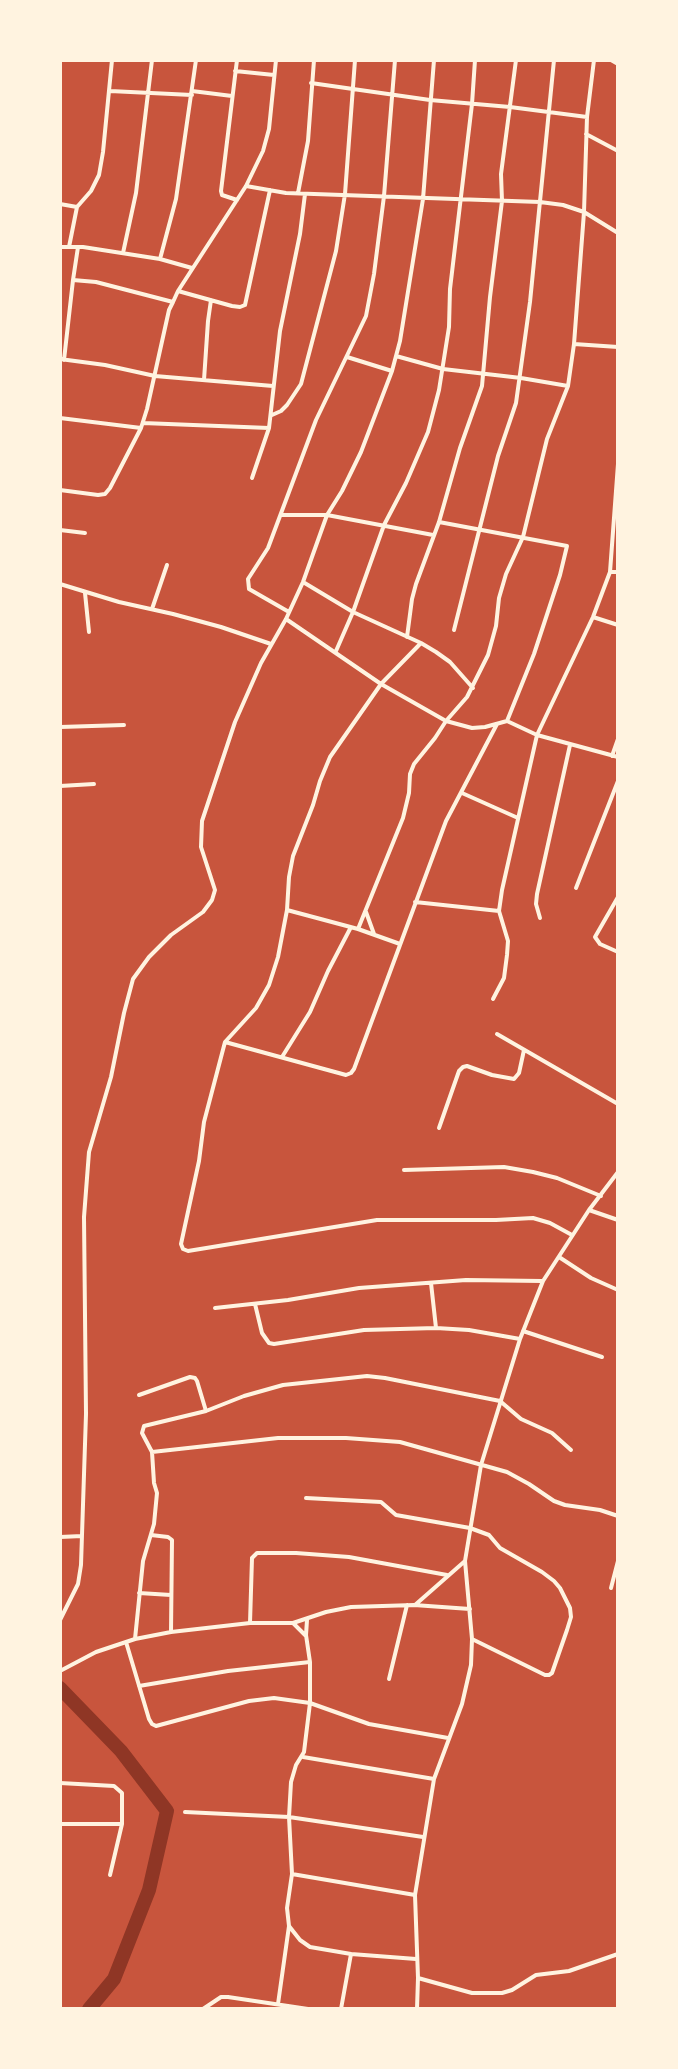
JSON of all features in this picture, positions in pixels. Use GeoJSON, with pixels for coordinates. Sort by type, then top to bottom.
{"type":"FeatureCollection","features":[{"type":"Feature","properties":{"kind":"street"},"geometry":{"type":"LineString","coordinates":[[69,247],[77,207],[91,191],[99,175],[112,60]]}},
{"type":"Feature","properties":{"kind":"street"},"geometry":{"type":"LineString","coordinates":[[123,253],[134,211],[152,60]]}},
{"type":"Feature","properties":{"kind":"street"},"geometry":{"type":"LineString","coordinates":[[160,259],[176,199],[196,60]]}},
{"type":"Feature","properties":{"kind":"street"},"geometry":{"type":"LineString","coordinates":[[237,60],[221,191],[222,195],[237,200]]}},
{"type":"Feature","properties":{"kind":"street"},"geometry":{"type":"LineString","coordinates":[[60,490],[105,494],[142,425],[169,310],[192,268],[246,186],[267,139],[276,60]]}},
{"type":"Feature","properties":{"kind":"street"},"geometry":{"type":"LineString","coordinates":[[298,193],[308,141],[314,60]]}},
{"type":"Feature","properties":{"kind":"street"},"geometry":{"type":"LineString","coordinates":[[272,416],[287,405],[301,384],[336,251],[345,194],[355,60]]}},
{"type":"Feature","properties":{"kind":"street"},"geometry":{"type":"LineString","coordinates":[[289,612],[253,592],[247,585],[248,579],[268,548],[316,420],[366,316],[384,196],[395,60]]}},
{"type":"Feature","properties":{"kind":"street"},"geometry":{"type":"LineString","coordinates":[[60,1620],[78,1584],[81,1565],[86,1414],[84,1217],[89,1152],[111,1077],[133,979],[148,957],[171,935],[203,912],[212,900],[215,890],[201,847],[202,820],[235,722],[303,582],[327,515],[342,491],[361,452],[392,371],[400,341],[423,199],[434,60]]}},
{"type":"Feature","properties":{"kind":"street"},"geometry":{"type":"LineString","coordinates":[[336,651],[353,612],[384,525],[406,483],[428,432],[443,369],[475,60]]}},
{"type":"Feature","properties":{"kind":"street"},"geometry":{"type":"LineString","coordinates":[[407,637],[412,599],[482,386],[502,201],[501,174],[516,60]]}},
{"type":"Feature","properties":{"kind":"street"},"geometry":{"type":"LineString","coordinates":[[454,630],[498,456],[516,402],[521,378],[531,302],[554,60]]}},
{"type":"Feature","properties":{"kind":"street"},"geometry":{"type":"LineString","coordinates":[[358,929],[403,818],[409,793],[410,774],[414,764],[473,688],[488,655],[506,574],[523,537],[547,439],[568,386],[574,344],[584,212],[587,117],[594,60]]}},
{"type":"Feature","properties":{"kind":"street"},"geometry":{"type":"LineString","coordinates":[[611,60],[618,64]]}},
{"type":"Feature","properties":{"kind":"street"},"geometry":{"type":"LineString","coordinates":[[235,71],[274,75]]}},
{"type":"Feature","properties":{"kind":"street"},"geometry":{"type":"LineString","coordinates":[[311,83],[430,100],[587,117]]}},
{"type":"Feature","properties":{"kind":"street"},"geometry":{"type":"LineString","coordinates":[[110,91],[232,96]]}},
{"type":"Feature","properties":{"kind":"street"},"geometry":{"type":"LineString","coordinates":[[586,134],[618,151]]}},
{"type":"Feature","properties":{"kind":"street"},"geometry":{"type":"LineString","coordinates":[[246,186],[304,194],[540,202],[563,205],[584,212],[618,233]]}},
{"type":"Feature","properties":{"kind":"street"},"geometry":{"type":"LineString","coordinates":[[178,291],[237,308],[245,305],[270,190]]}},
{"type":"Feature","properties":{"kind":"street"},"geometry":{"type":"LineString","coordinates":[[252,478],[272,416],[273,386],[280,331],[300,234],[304,194]]}},
{"type":"Feature","properties":{"kind":"street"},"geometry":{"type":"LineString","coordinates":[[60,204],[77,207]]}},
{"type":"Feature","properties":{"kind":"street"},"geometry":{"type":"LineString","coordinates":[[60,247],[123,253],[160,259],[192,268]]}},
{"type":"Feature","properties":{"kind":"street"},"geometry":{"type":"LineString","coordinates":[[78,247],[62,359],[105,365],[155,376],[273,386]]}},
{"type":"Feature","properties":{"kind":"street"},"geometry":{"type":"LineString","coordinates":[[73,280],[96,282],[173,302]]}},
{"type":"Feature","properties":{"kind":"street"},"geometry":{"type":"LineString","coordinates":[[204,380],[211,300]]}},
{"type":"Feature","properties":{"kind":"street"},"geometry":{"type":"LineString","coordinates":[[574,344],[618,348]]}},
{"type":"Feature","properties":{"kind":"street"},"geometry":{"type":"LineString","coordinates":[[396,356],[443,369],[568,386]]}},
{"type":"Feature","properties":{"kind":"street"},"geometry":{"type":"LineString","coordinates":[[347,357],[392,371]]}},
{"type":"Feature","properties":{"kind":"street"},"geometry":{"type":"LineString","coordinates":[[60,418],[142,425],[269,428]]}},
{"type":"Feature","properties":{"kind":"street"},"geometry":{"type":"LineString","coordinates":[[493,999],[504,978],[508,941],[499,910],[537,735],[593,617],[610,572],[618,464]]}},
{"type":"Feature","properties":{"kind":"street"},"geometry":{"type":"LineString","coordinates":[[281,515],[327,515],[433,535]]}},
{"type":"Feature","properties":{"kind":"street"},"geometry":{"type":"LineString","coordinates":[[439,522],[567,546],[534,654],[507,721]]}},
{"type":"Feature","properties":{"kind":"street"},"geometry":{"type":"LineString","coordinates":[[60,530],[85,533]]}},
{"type":"Feature","properties":{"kind":"street"},"geometry":{"type":"LineString","coordinates":[[152,609],[167,565]]}},
{"type":"Feature","properties":{"kind":"street"},"geometry":{"type":"LineString","coordinates":[[610,572],[618,572]]}},
{"type":"Feature","properties":{"kind":"street"},"geometry":{"type":"LineString","coordinates":[[303,582],[353,612],[421,644],[450,662],[473,688]]}},
{"type":"Feature","properties":{"kind":"street"},"geometry":{"type":"LineString","coordinates":[[60,584],[71,586],[85,593],[221,627],[271,644]]}},
{"type":"Feature","properties":{"kind":"street"},"geometry":{"type":"LineString","coordinates":[[85,593],[89,632]]}},
{"type":"Feature","properties":{"kind":"street"},"geometry":{"type":"LineString","coordinates":[[593,617],[618,625]]}},
{"type":"Feature","properties":{"kind":"street"},"geometry":{"type":"LineString","coordinates":[[286,619],[336,651],[381,684],[446,721],[472,728],[507,721],[537,735],[618,757]]}},
{"type":"Feature","properties":{"kind":"street"},"geometry":{"type":"LineString","coordinates":[[421,644],[381,684],[330,757],[293,856],[287,910],[278,957],[269,985],[256,1008],[225,1042],[204,1122],[199,1161],[181,1244],[183,1249],[188,1251],[377,1220],[533,1218],[550,1223],[572,1235]]}},
{"type":"Feature","properties":{"kind":"street"},"geometry":{"type":"LineString","coordinates":[[225,1042],[346,1075],[351,1073],[446,820],[497,724]]}},
{"type":"Feature","properties":{"kind":"street"},"geometry":{"type":"LineString","coordinates":[[60,727],[124,725]]}},
{"type":"Feature","properties":{"kind":"street"},"geometry":{"type":"LineString","coordinates":[[612,756],[618,739]]}},
{"type":"Feature","properties":{"kind":"street"},"geometry":{"type":"LineString","coordinates":[[540,918],[536,904],[537,894],[570,745]]}},
{"type":"Feature","properties":{"kind":"street"},"geometry":{"type":"LineString","coordinates":[[576,888],[618,782]]}},
{"type":"Feature","properties":{"kind":"street"},"geometry":{"type":"LineString","coordinates":[[60,786],[94,784]]}},
{"type":"Feature","properties":{"kind":"street"},"geometry":{"type":"LineString","coordinates":[[461,792],[518,818]]}},
{"type":"Feature","properties":{"kind":"street"},"geometry":{"type":"LineString","coordinates":[[618,897],[595,937],[600,944],[618,952]]}},
{"type":"Feature","properties":{"kind":"street"},"geometry":{"type":"LineString","coordinates":[[415,902],[499,910]]}},
{"type":"Feature","properties":{"kind":"street"},"geometry":{"type":"LineString","coordinates":[[287,910],[358,929],[400,944]]}},
{"type":"Feature","properties":{"kind":"street"},"geometry":{"type":"LineString","coordinates":[[365,911],[374,934]]}},
{"type":"Feature","properties":{"kind":"street"},"geometry":{"type":"LineString","coordinates":[[282,1057],[310,1012],[351,927]]}},
{"type":"Feature","properties":{"kind":"street"},"geometry":{"type":"LineString","coordinates":[[497,1034],[618,1104]]}},
{"type":"Feature","properties":{"kind":"street"},"geometry":{"type":"LineString","coordinates":[[439,1128],[459,1071],[463,1067],[513,1079],[519,1073],[525,1050]]}},
{"type":"Feature","properties":{"kind":"street"},"geometry":{"type":"LineString","coordinates":[[404,1170],[504,1167],[557,1178],[601,1196]]}},
{"type":"Feature","properties":{"kind":"street"},"geometry":{"type":"LineString","coordinates":[[417,2009],[415,1895],[434,1779],[462,1704],[471,1665],[472,1639],[465,1561],[481,1464],[523,1330],[543,1281],[589,1210],[618,1172]]}},
{"type":"Feature","properties":{"kind":"street"},"geometry":{"type":"LineString","coordinates":[[589,1210],[618,1220]]}},
{"type":"Feature","properties":{"kind":"street"},"geometry":{"type":"LineString","coordinates":[[559,1257],[591,1278],[618,1290]]}},
{"type":"Feature","properties":{"kind":"street"},"geometry":{"type":"LineString","coordinates":[[215,1308],[359,1288],[466,1280],[543,1281]]}},
{"type":"Feature","properties":{"kind":"street"},"geometry":{"type":"LineString","coordinates":[[430,1283],[436,1328]]}},
{"type":"Feature","properties":{"kind":"street"},"geometry":{"type":"LineString","coordinates":[[255,1304],[262,1333],[269,1343],[274,1344],[364,1330],[436,1328],[469,1330],[520,1339]]}},
{"type":"Feature","properties":{"kind":"street"},"geometry":{"type":"LineString","coordinates":[[523,1330],[602,1357]]}},
{"type":"Feature","properties":{"kind":"street"},"geometry":{"type":"LineString","coordinates":[[135,1639],[143,1561],[152,1535],[157,1493],[152,1452],[142,1433],[144,1426],[206,1411],[244,1396],[283,1385],[367,1376],[500,1401],[521,1419],[552,1433],[571,1450]]}},
{"type":"Feature","properties":{"kind":"street"},"geometry":{"type":"LineString","coordinates":[[139,1395],[190,1377],[195,1378],[206,1411]]}},
{"type":"Feature","properties":{"kind":"street"},"geometry":{"type":"LineString","coordinates":[[152,1452],[278,1438],[346,1438],[400,1442],[507,1472],[554,1501],[565,1505],[600,1510],[618,1516]]}},
{"type":"Feature","properties":{"kind":"street"},"geometry":{"type":"LineString","coordinates":[[306,1498],[381,1502],[396,1515],[470,1528],[489,1535],[500,1548],[554,1581],[566,1598],[571,1617],[549,1675],[472,1639]]}},
{"type":"Feature","properties":{"kind":"street"},"geometry":{"type":"LineString","coordinates":[[152,1535],[168,1537],[172,1540],[171,1632]]}},
{"type":"Feature","properties":{"kind":"street"},"geometry":{"type":"LineString","coordinates":[[60,1537],[82,1536]]}},
{"type":"Feature","properties":{"kind":"street"},"geometry":{"type":"LineString","coordinates":[[250,1623],[252,1558],[257,1553],[349,1557],[447,1575]]}},
{"type":"Feature","properties":{"kind":"street"},"geometry":{"type":"LineString","coordinates":[[414,1605],[465,1561]]}},
{"type":"Feature","properties":{"kind":"street"},"geometry":{"type":"LineString","coordinates":[[611,1588],[618,1561]]}},
{"type":"Feature","properties":{"kind":"street"},"geometry":{"type":"LineString","coordinates":[[139,1593],[171,1595]]}},
{"type":"Feature","properties":{"kind":"street"},"geometry":{"type":"LineString","coordinates":[[389,1679],[407,1605]]}},
{"type":"Feature","properties":{"kind":"street"},"geometry":{"type":"LineString","coordinates":[[60,1671],[96,1652],[135,1639],[171,1632],[250,1623],[293,1623],[326,1612],[351,1607],[414,1605],[470,1609]]}},
{"type":"Feature","properties":{"kind":"street"},"geometry":{"type":"LineString","coordinates":[[278,2004],[289,1926],[287,1908],[292,1874],[289,1817],[291,1782],[296,1765],[303,1757],[310,1703],[307,1620]]}},
{"type":"Feature","properties":{"kind":"street"},"geometry":{"type":"LineString","coordinates":[[293,1623],[306,1635]]}},
{"type":"Feature","properties":{"kind":"street"},"geometry":{"type":"LineString","coordinates":[[126,1642],[150,1719],[156,1726],[249,1701],[274,1698],[310,1703],[369,1724],[448,1738]]}},
{"type":"Feature","properties":{"kind":"street"},"geometry":{"type":"LineString","coordinates":[[139,1686],[228,1671],[310,1662]]}},
{"type":"Feature","properties":{"kind":"street"},"geometry":{"type":"LineString","coordinates":[[303,1757],[434,1779]]}},
{"type":"Feature","properties":{"kind":"street"},"geometry":{"type":"LineString","coordinates":[[60,1783],[114,1786],[122,1793],[122,1824],[110,1875]]}},
{"type":"Feature","properties":{"kind":"street"},"geometry":{"type":"LineString","coordinates":[[185,1812],[289,1817],[423,1837]]}},
{"type":"Feature","properties":{"kind":"street"},"geometry":{"type":"LineString","coordinates":[[60,1824],[122,1824]]}},
{"type":"Feature","properties":{"kind":"street"},"geometry":{"type":"LineString","coordinates":[[292,1874],[415,1895]]}},
{"type":"Feature","properties":{"kind":"street"},"geometry":{"type":"LineString","coordinates":[[289,1926],[300,1940],[310,1947],[351,1954],[416,1959]]}},
{"type":"Feature","properties":{"kind":"street"},"geometry":{"type":"LineString","coordinates":[[341,2009],[351,1954]]}},
{"type":"Feature","properties":{"kind":"street"},"geometry":{"type":"LineString","coordinates":[[418,1978],[472,1993],[502,1993],[512,1990],[536,1975],[568,1971],[618,1956]]}},
{"type":"Feature","properties":{"kind":"street"},"geometry":{"type":"LineString","coordinates":[[203,2009],[221,1997],[308,2009]]}},
{"type":"Feature","properties":{"kind":"waterway"},"geometry":{"type":"LineString","coordinates":[[60,1688],[121,1751],[167,1811],[149,1890],[114,1979],[89,2009]]}}]}
